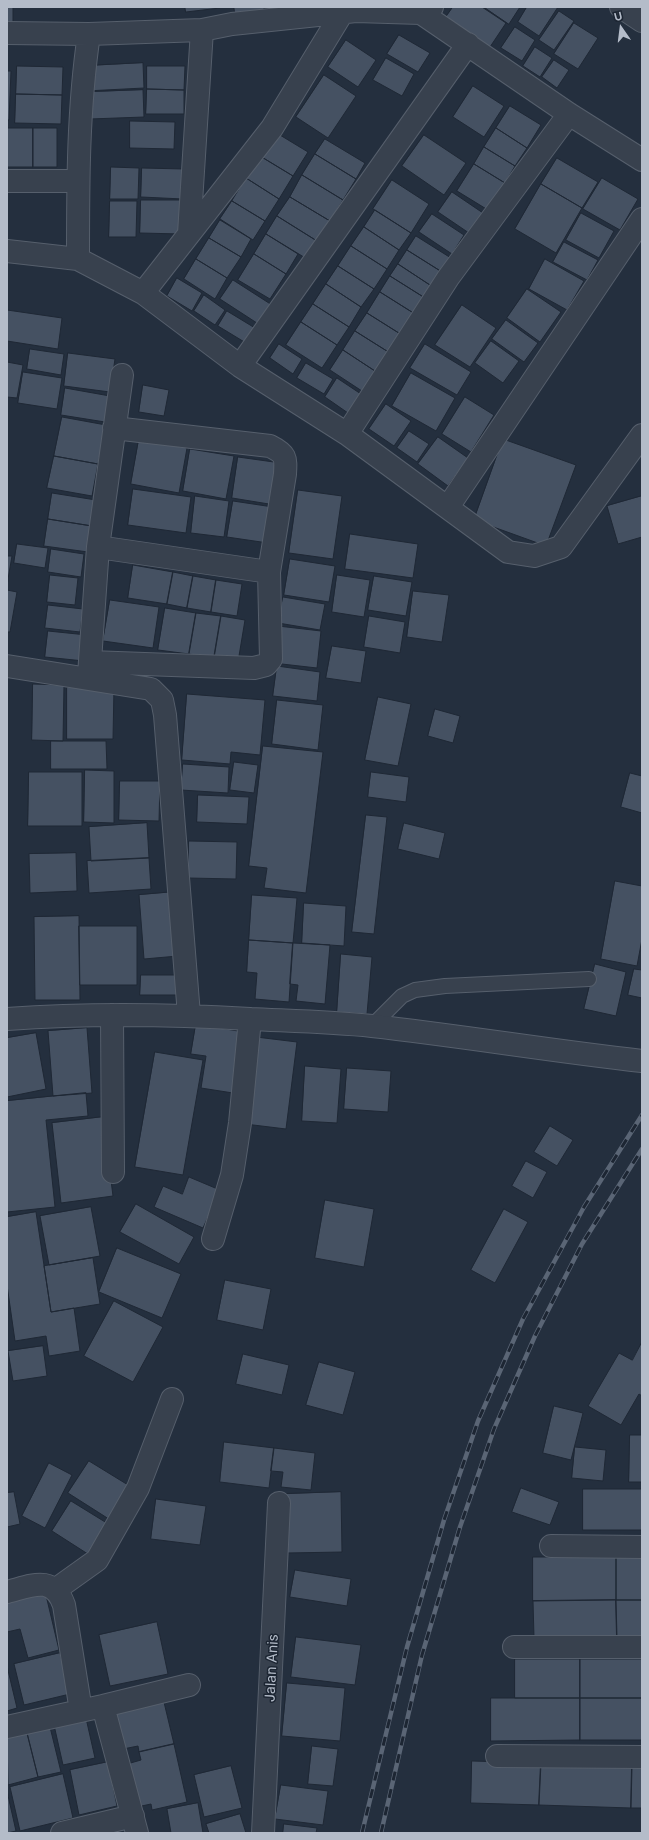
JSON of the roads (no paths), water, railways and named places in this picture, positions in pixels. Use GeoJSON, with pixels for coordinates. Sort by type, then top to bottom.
{"type":"FeatureCollection","features":[{"type":"Feature","properties":{"kind":"street"},"geometry":{"type":"LineString","coordinates":[[621,7],[642,21]]}},
{"type":"Feature","properties":{"kind":"street"},"geometry":{"type":"LineString","coordinates":[[143,293],[272,128],[351,10]]}},
{"type":"Feature","properties":{"kind":"street"},"geometry":{"type":"LineString","coordinates":[[7,33],[89,34],[202,30],[231,16],[351,10],[427,10],[468,44],[569,114],[642,160]]}},
{"type":"Feature","properties":{"kind":"street"},"geometry":{"type":"LineString","coordinates":[[189,234],[202,30]]}},
{"type":"Feature","properties":{"kind":"street"},"geometry":{"type":"LineString","coordinates":[[78,259],[78,181],[81,107],[89,34]]}},
{"type":"Feature","properties":{"kind":"street"},"geometry":{"type":"LineString","coordinates":[[240,366],[468,44]]}},
{"type":"Feature","properties":{"kind":"street"},"geometry":{"type":"LineString","coordinates":[[347,434],[448,278],[569,114]]}},
{"type":"Feature","properties":{"kind":"street"},"geometry":{"type":"LineString","coordinates":[[7,181],[78,181]]}},
{"type":"Feature","properties":{"kind":"street"},"geometry":{"type":"LineString","coordinates":[[448,508],[642,219]]}},
{"type":"Feature","properties":{"kind":"street"},"geometry":{"type":"LineString","coordinates":[[7,251],[78,259],[143,293],[240,366],[347,434],[508,552],[534,556],[561,547],[638,444]]}},
{"type":"Feature","properties":{"kind":"street"},"geometry":{"type":"LineString","coordinates":[[90,670],[98,547],[122,375]]}},
{"type":"Feature","properties":{"kind":"street"},"geometry":{"type":"LineString","coordinates":[[7,666],[90,670],[254,668],[266,665],[271,659],[268,572],[286,474],[286,460],[281,451],[270,446],[114,428]]}},
{"type":"Feature","properties":{"kind":"street"},"geometry":{"type":"LineString","coordinates":[[98,547],[268,572]]}},
{"type":"Feature","properties":{"kind":"street"},"geometry":{"type":"LineString","coordinates":[[90,670],[151,689],[162,700],[165,715],[189,1016]]}},
{"type":"Feature","properties":{"kind":"street"},"geometry":{"type":"LineString","coordinates":[[112,1015],[113,1172]]}},
{"type":"Feature","properties":{"kind":"street"},"geometry":{"type":"LineString","coordinates":[[7,1020],[54,1016],[112,1015],[250,1018],[372,1026],[642,1061]]}},
{"type":"Feature","properties":{"kind":"street"},"geometry":{"type":"LineString","coordinates":[[213,1239],[232,1175],[240,1123],[250,1018]]}},
{"type":"Feature","properties":{"kind":"street"},"geometry":{"type":"LineString","coordinates":[[55,1590],[97,1560],[138,1488],[172,1399]]}},
{"type":"Feature","properties":{"kind":"street","name":"Jalan Anis"},"geometry":{"type":"LineString","coordinates":[[263,1833],[279,1503]]}},
{"type":"Feature","properties":{"kind":"street"},"geometry":{"type":"LineString","coordinates":[[551,1546],[642,1547]]}},
{"type":"Feature","properties":{"kind":"street"},"geometry":{"type":"LineString","coordinates":[[7,1592],[40,1584],[47,1585],[55,1590],[60,1596],[64,1605],[81,1710]]}},
{"type":"Feature","properties":{"kind":"street"},"geometry":{"type":"LineString","coordinates":[[514,1647],[642,1648]]}},
{"type":"Feature","properties":{"kind":"street"},"geometry":{"type":"LineString","coordinates":[[7,1727],[189,1685]]}},
{"type":"Feature","properties":{"kind":"street"},"geometry":{"type":"LineString","coordinates":[[62,1833],[135,1824],[103,1706]]}},
{"type":"Feature","properties":{"kind":"street"},"geometry":{"type":"LineString","coordinates":[[496,1756],[642,1757]]}},
{"type":"Feature","properties":{"kind":"lane"},"geometry":{"type":"LineString","coordinates":[[372,1026],[402,996],[415,990],[445,986],[589,979]]}},
{"type":"Feature","properties":{"kind":"railway"},"geometry":{"type":"LineString","coordinates":[[362,1833],[407,1647],[444,1520],[478,1421],[523,1319],[584,1207],[642,1115]]}},
{"type":"Feature","properties":{"kind":"railway"},"geometry":{"type":"LineString","coordinates":[[381,1833],[422,1655],[460,1527],[494,1429],[535,1336],[582,1244],[642,1149]]}}]}
